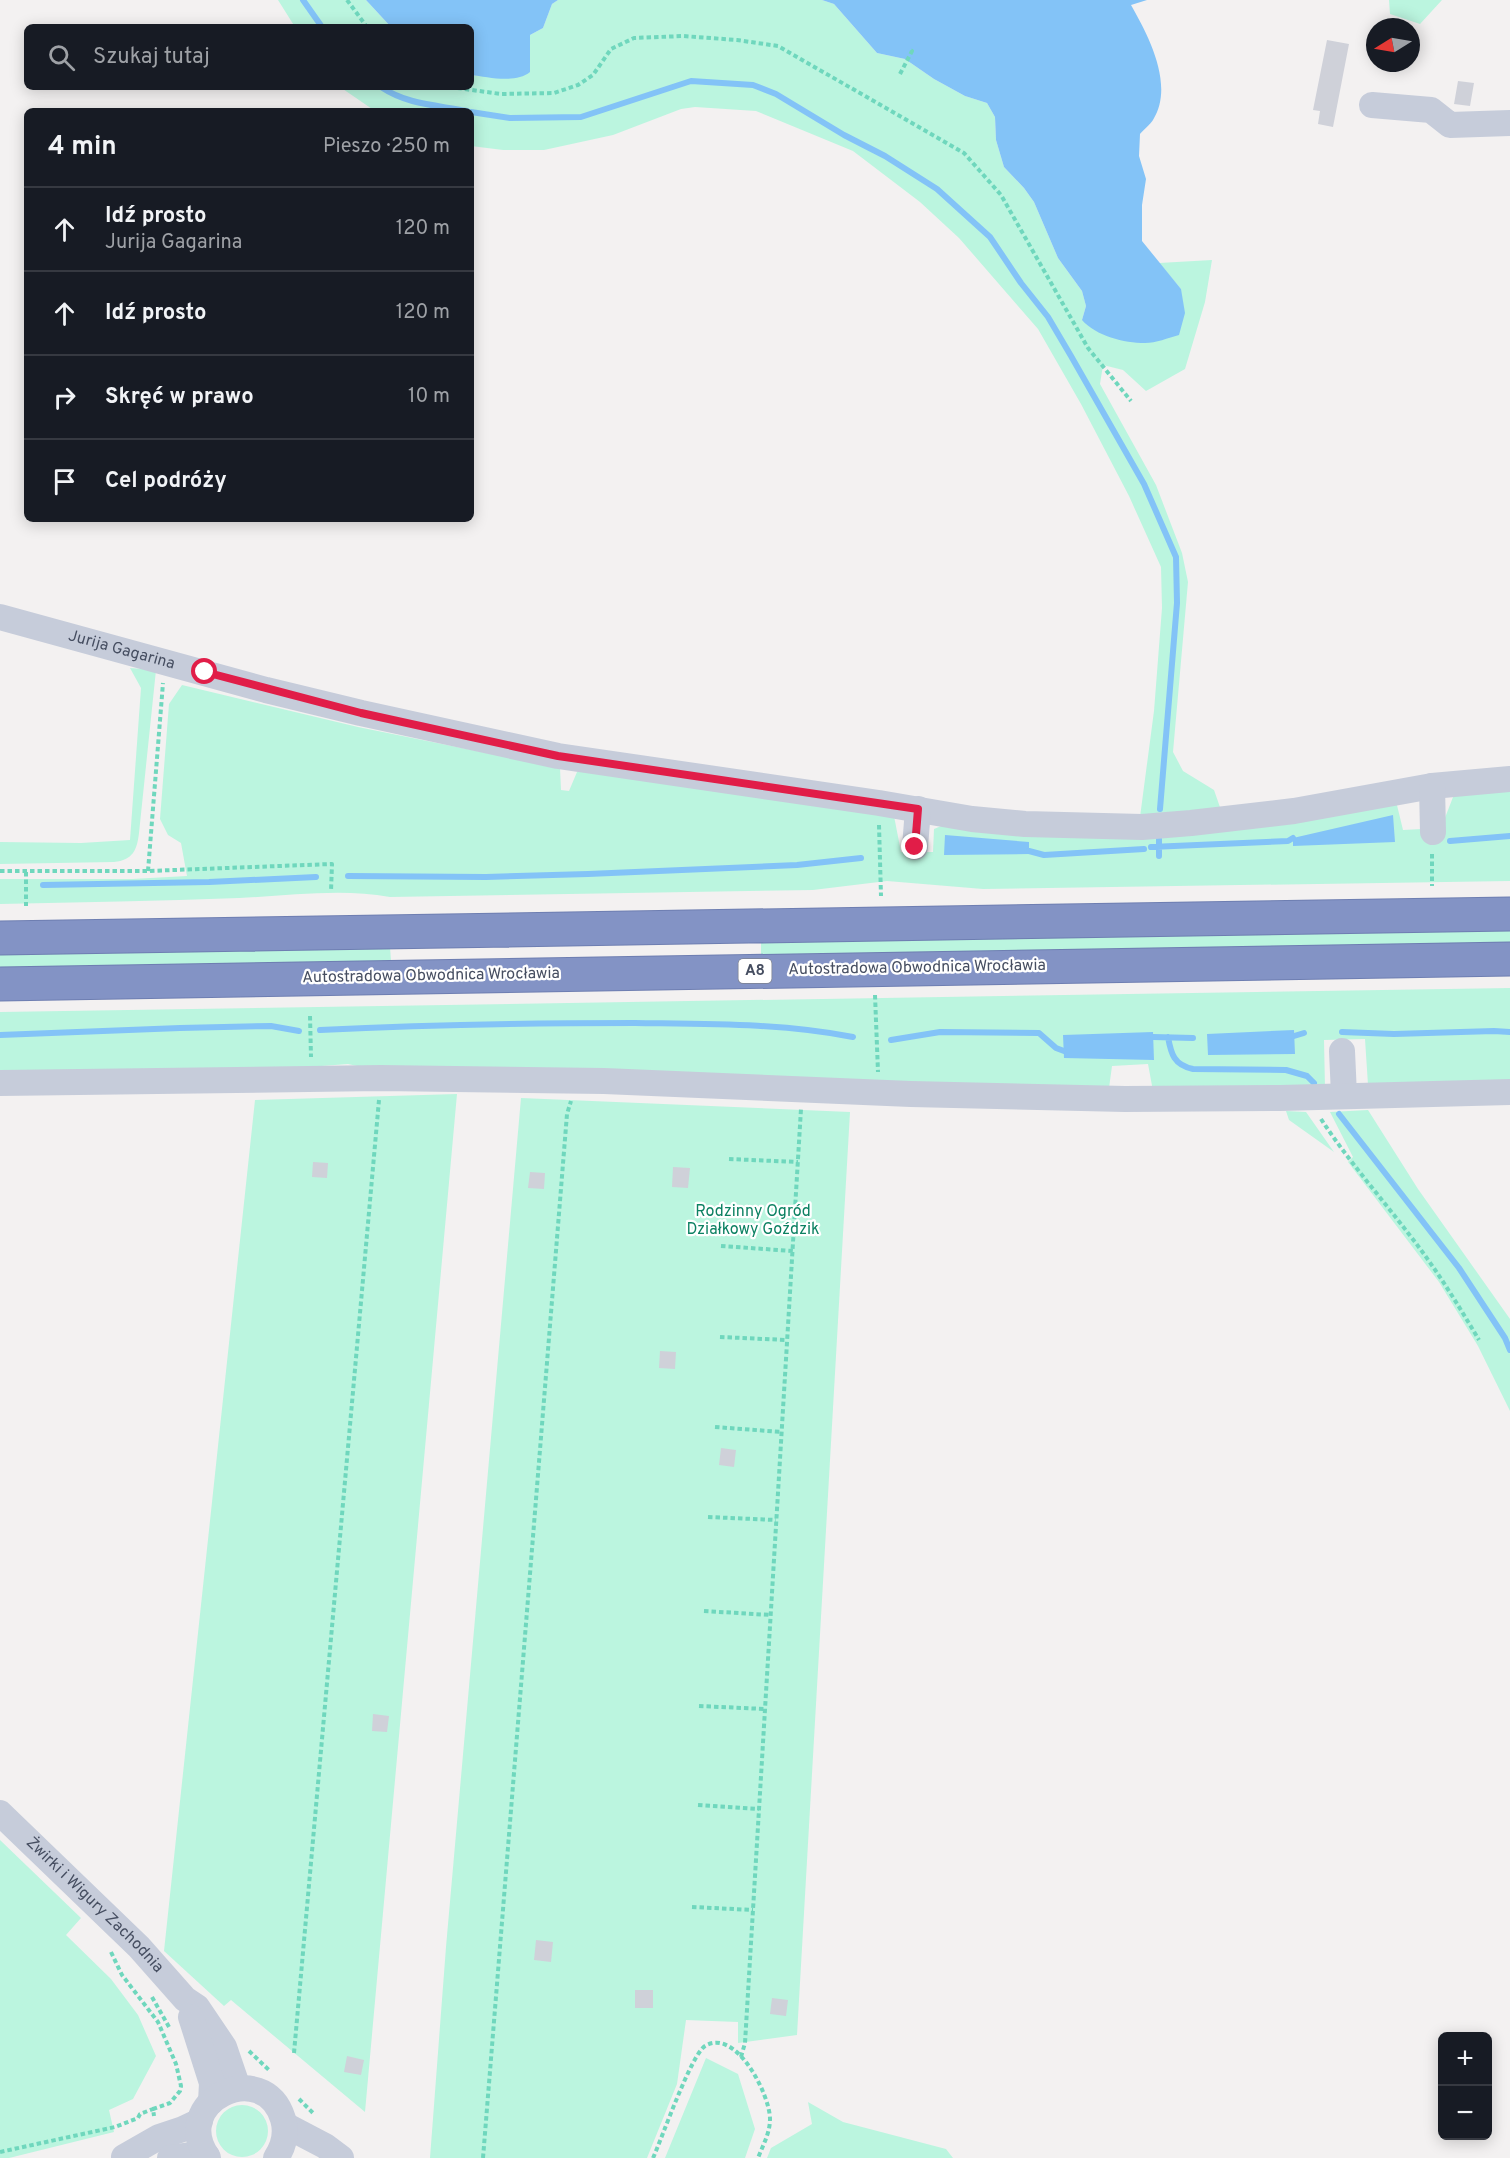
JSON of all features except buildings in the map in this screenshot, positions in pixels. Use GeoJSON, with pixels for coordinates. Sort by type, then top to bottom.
{"type":"FeatureCollection","features":[{"type":"Feature","properties":{"kind":"highway"},"geometry":{"type":"LineString","coordinates":[[0,938],[1510,914]]}},
{"type":"Feature","properties":{"kind":"highway","name":"Autostradowa Obwodnica Wrocławia"},"geometry":{"type":"LineString","coordinates":[[0,984],[1510,959]]}},
{"type":"Feature","properties":{"kind":"street"},"geometry":{"type":"LineString","coordinates":[[1372,105],[1431,110],[1450,125],[1510,123]]}},
{"type":"Feature","properties":{"kind":"street","name":"Jurija Gagarina"},"geometry":{"type":"LineString","coordinates":[[0,617],[266,690],[558,756],[972,819],[1014,823],[1142,827],[1246,818],[1432,786],[1510,779]]}},
{"type":"Feature","properties":{"kind":"street"},"geometry":{"type":"LineString","coordinates":[[1432,786],[1432,832]]}},
{"type":"Feature","properties":{"kind":"street"},"geometry":{"type":"LineString","coordinates":[[915,847],[918,809]]}},
{"type":"Feature","properties":{"kind":"street"},"geometry":{"type":"LineString","coordinates":[[1342,1051],[1344,1095]]}},
{"type":"Feature","properties":{"kind":"street"},"geometry":{"type":"LineString","coordinates":[[0,1083],[381,1078],[604,1081],[911,1094],[1125,1099],[1510,1092]]}},
{"type":"Feature","properties":{"kind":"street","name":"Żwirki i Wigury Zachodnia"},"geometry":{"type":"LineString","coordinates":[[0,1813],[139,1947],[185,1999],[197,2007],[224,2048],[238,2088]]}},
{"type":"Feature","properties":{"kind":"street"},"geometry":{"type":"LineString","coordinates":[[185,1999],[213,2083],[199,2133],[201,2145],[208,2157]]}},
{"type":"Feature","properties":{"kind":"street"},"geometry":{"type":"LineString","coordinates":[[128,2158],[159,2137],[183,2129],[228,2090],[238,2088],[251,2089],[263,2094],[274,2102],[281,2112],[285,2125],[285,2138],[276,2158]]}},
{"type":"Feature","properties":{"kind":"street"},"geometry":{"type":"LineString","coordinates":[[285,2125],[325,2146],[342,2158]]}},
{"type":"Feature","properties":{"kind":"street"},"geometry":{"type":"LineString","coordinates":[[170,2158],[190,2155],[208,2157]]}},
{"type":"Feature","properties":{"kind":"path"},"geometry":{"type":"LineString","coordinates":[[347,0],[365,24]]}},
{"type":"Feature","properties":{"kind":"path"},"geometry":{"type":"LineString","coordinates":[[472,90],[501,94],[554,93],[578,85],[593,75],[611,49],[634,38],[683,36],[778,46],[964,153],[1001,195],[1088,348],[1131,401]]}},
{"type":"Feature","properties":{"kind":"path"},"geometry":{"type":"LineString","coordinates":[[900,74],[912,52]]}},
{"type":"Feature","properties":{"kind":"path"},"geometry":{"type":"LineString","coordinates":[[148,871],[165,661]]}},
{"type":"Feature","properties":{"kind":"path"},"geometry":{"type":"LineString","coordinates":[[1432,832],[1432,886]]}},
{"type":"Feature","properties":{"kind":"path"},"geometry":{"type":"LineString","coordinates":[[879,849],[881,896]]}},
{"type":"Feature","properties":{"kind":"path"},"geometry":{"type":"LineString","coordinates":[[0,871],[148,871],[332,864],[331,891]]}},
{"type":"Feature","properties":{"kind":"path"},"geometry":{"type":"LineString","coordinates":[[26,872],[26,906]]}},
{"type":"Feature","properties":{"kind":"path"},"geometry":{"type":"LineString","coordinates":[[875,994],[878,1054]]}},
{"type":"Feature","properties":{"kind":"path"},"geometry":{"type":"LineString","coordinates":[[310,1016],[310,1036]]}},
{"type":"Feature","properties":{"kind":"path"},"geometry":{"type":"LineString","coordinates":[[294,2053],[379,1096]]}},
{"type":"Feature","properties":{"kind":"path"},"geometry":{"type":"LineString","coordinates":[[1314,1097],[1317,1113],[1344,1154],[1409,1233],[1451,1292],[1479,1340]]}},
{"type":"Feature","properties":{"kind":"path"},"geometry":{"type":"LineString","coordinates":[[483,2158],[567,1114],[572,1100]]}},
{"type":"Feature","properties":{"kind":"path"},"geometry":{"type":"LineString","coordinates":[[741,2057],[745,2043],[801,1110]]}},
{"type":"Feature","properties":{"kind":"path"},"geometry":{"type":"LineString","coordinates":[[729,1159],[798,1162]]}},
{"type":"Feature","properties":{"kind":"path"},"geometry":{"type":"LineString","coordinates":[[721,1246],[793,1251]]}},
{"type":"Feature","properties":{"kind":"path"},"geometry":{"type":"LineString","coordinates":[[720,1337],[787,1341]]}},
{"type":"Feature","properties":{"kind":"path"},"geometry":{"type":"LineString","coordinates":[[715,1427],[782,1432]]}},
{"type":"Feature","properties":{"kind":"path"},"geometry":{"type":"LineString","coordinates":[[708,1517],[776,1520]]}},
{"type":"Feature","properties":{"kind":"path"},"geometry":{"type":"LineString","coordinates":[[704,1611],[771,1615]]}},
{"type":"Feature","properties":{"kind":"path"},"geometry":{"type":"LineString","coordinates":[[699,1706],[765,1709]]}},
{"type":"Feature","properties":{"kind":"path"},"geometry":{"type":"LineString","coordinates":[[698,1805],[759,1809]]}},
{"type":"Feature","properties":{"kind":"path"},"geometry":{"type":"LineString","coordinates":[[692,1907],[753,1910]]}},
{"type":"Feature","properties":{"kind":"path"},"geometry":{"type":"LineString","coordinates":[[0,2152],[115,2127],[138,2118],[140,2114],[170,2103],[180,2091],[176,2064],[158,2022],[123,1975],[108,1944]]}},
{"type":"Feature","properties":{"kind":"path"},"geometry":{"type":"LineString","coordinates":[[148,1993],[170,2028]]}},
{"type":"Feature","properties":{"kind":"path"},"geometry":{"type":"LineString","coordinates":[[653,2158],[693,2060],[705,2046],[716,2043],[728,2045],[741,2057],[765,2094],[770,2118],[768,2135],[758,2158]]}},
{"type":"Feature","properties":{"kind":"path"},"geometry":{"type":"LineString","coordinates":[[153,2109],[156,2124]]}},
{"type":"Feature","properties":{"kind":"green space"},"geometry":{"type":"Polygon","coordinates":[[[278,0],[366,0],[388,24],[293,24],[278,0]]]}},
{"type":"Feature","properties":{"kind":"green space"},"geometry":{"type":"Polygon","coordinates":[[[558,0],[822,0],[834,4],[877,53],[905,59],[934,79],[965,96],[987,103],[995,117],[996,140],[1004,167],[1034,202],[1058,258],[1082,291],[1086,306],[1082,320],[1181,289],[1159,263],[1212,260],[1205,302],[1185,369],[1146,391],[1123,370],[1103,365],[1100,384],[1156,485],[1182,553],[1188,582],[1173,752],[1183,771],[1214,790],[1222,813],[1140,817],[1154,711],[1162,608],[1161,567],[1129,496],[1081,404],[1038,329],[959,238],[920,202],[853,151],[756,111],[695,107],[681,109],[613,135],[544,150],[503,150],[474,146],[474,108],[371,108],[344,90],[474,90],[474,75],[505,78],[530,35],[543,28],[552,4],[558,0]]]}},
{"type":"Feature","properties":{"kind":"green space"},"geometry":{"type":"Polygon","coordinates":[[[1389,0],[1442,0],[1420,24],[1420,18],[1402,18],[1390,14],[1389,0]]]}},
{"type":"Feature","properties":{"kind":"green space"},"geometry":{"type":"Polygon","coordinates":[[[130,668],[156,670],[139,833],[133,853],[126,859],[114,862],[0,864],[0,842],[81,843],[130,840],[141,688],[130,668]]]}},
{"type":"Feature","properties":{"kind":"green space"},"geometry":{"type":"Polygon","coordinates":[[[182,685],[358,727],[560,768],[561,790],[569,791],[577,772],[587,768],[894,816],[901,852],[933,852],[934,829],[946,824],[1016,830],[1396,801],[1403,830],[1441,828],[1455,792],[1510,787],[1510,881],[983,889],[887,881],[813,890],[390,897],[352,893],[314,893],[239,898],[0,904],[0,879],[132,879],[187,876],[181,843],[168,835],[160,819],[169,704],[182,685]]]}},
{"type":"Feature","properties":{"kind":"green space"},"geometry":{"type":"Polygon","coordinates":[[[1510,930],[1510,945],[761,956],[761,942],[1510,930]]]}},
{"type":"Feature","properties":{"kind":"green space"},"geometry":{"type":"Polygon","coordinates":[[[390,947],[391,961],[0,968],[0,954],[390,947]]]}},
{"type":"Feature","properties":{"kind":"green space"},"geometry":{"type":"Polygon","coordinates":[[[1510,988],[1510,1084],[1368,1085],[1365,1039],[1324,1040],[1325,1088],[1153,1091],[1148,1064],[1112,1066],[1109,1088],[384,1072],[348,1064],[270,1070],[0,1074],[0,1012],[1510,988]]]}},
{"type":"Feature","properties":{"kind":"green space"},"geometry":{"type":"Polygon","coordinates":[[[457,1094],[365,2112],[231,2000],[224,2006],[164,1951],[255,1100],[457,1094]]]}},
{"type":"Feature","properties":{"kind":"green space","name":"Rodzinny Ogród Działkowy Goździk"},"geometry":{"type":"Polygon","coordinates":[[[521,1098],[850,1112],[797,2035],[738,2043],[738,2022],[686,2020],[677,2084],[647,2158],[430,2158],[446,1947],[521,1098]]]}},
{"type":"Feature","properties":{"kind":"green space"},"geometry":{"type":"Polygon","coordinates":[[[1368,1110],[1418,1189],[1510,1319],[1510,1411],[1478,1346],[1439,1282],[1348,1162],[1353,1157],[1330,1112],[1368,1110]]]}},
{"type":"Feature","properties":{"kind":"green space"},"geometry":{"type":"Polygon","coordinates":[[[1286,1111],[1306,1112],[1334,1152],[1289,1120],[1286,1111]]]}},
{"type":"Feature","properties":{"kind":"green space"},"geometry":{"type":"Polygon","coordinates":[[[0,1840],[81,1918],[66,1935],[111,1979],[138,2015],[156,2056],[133,2099],[109,2110],[114,2132],[9,2158],[0,2158],[0,1840]]]}},
{"type":"Feature","properties":{"kind":"green space"},"geometry":{"type":"Polygon","coordinates":[[[706,2058],[738,2074],[755,2129],[745,2158],[665,2158],[706,2058]]]}},
{"type":"Feature","properties":{"kind":"green space"},"geometry":{"type":"Polygon","coordinates":[[[808,2102],[843,2122],[946,2149],[953,2158],[767,2158],[771,2148],[812,2124],[808,2102]]]}},
{"type":"Feature","properties":{"kind":"green space"},"geometry":{"type":"Polygon","coordinates":[[[237,2105],[247,2105],[261,2112],[268,2131],[261,2150],[247,2157],[237,2157],[227,2153],[220,2146],[216,2136],[216,2126],[220,2116],[227,2109],[237,2105]]]}},
{"type":"Feature","properties":{"kind":"water"},"geometry":{"type":"Polygon","coordinates":[[[366,0],[558,0],[552,4],[543,28],[530,35],[530,72],[517,78],[501,79],[474,75],[474,24],[388,24],[366,0]]]}},
{"type":"Feature","properties":{"kind":"water"},"geometry":{"type":"Polygon","coordinates":[[[822,0],[1147,0],[1131,5],[1157,61],[1161,91],[1159,106],[1153,120],[1140,134],[1139,156],[1146,179],[1142,205],[1142,241],[1181,289],[1185,313],[1179,335],[1153,342],[1137,343],[1111,337],[1088,326],[1082,320],[1086,306],[1082,291],[1058,258],[1034,202],[1004,167],[996,140],[995,117],[987,103],[965,96],[934,79],[905,59],[877,53],[834,4],[822,0]]]}},
{"type":"Feature","properties":{"kind":"water"},"geometry":{"type":"Polygon","coordinates":[[[1393,815],[1395,842],[1293,846],[1293,838],[1393,815]]]}},
{"type":"Feature","properties":{"kind":"water"},"geometry":{"type":"Polygon","coordinates":[[[945,835],[1029,842],[1029,854],[944,855],[945,835]]]}},
{"type":"Feature","properties":{"kind":"water"},"geometry":{"type":"Polygon","coordinates":[[[1294,1030],[1295,1054],[1208,1055],[1207,1034],[1294,1030]]]}},
{"type":"Feature","properties":{"kind":"water"},"geometry":{"type":"Polygon","coordinates":[[[1153,1032],[1154,1060],[1064,1058],[1063,1035],[1153,1032]]]}},
{"type":"Feature","properties":{"kind":"waterway"},"geometry":{"type":"LineString","coordinates":[[303,0],[320,24]]}},
{"type":"Feature","properties":{"kind":"waterway"},"geometry":{"type":"LineString","coordinates":[[474,112],[510,118],[581,117],[691,81],[753,85],[776,94],[844,135],[885,156],[937,189],[990,237],[1021,283],[1048,317],[1071,356],[1144,484],[1176,557],[1177,603],[1160,809]]}},
{"type":"Feature","properties":{"kind":"waterway"},"geometry":{"type":"LineString","coordinates":[[386,90],[412,101],[447,108]]}},
{"type":"Feature","properties":{"kind":"waterway"},"geometry":{"type":"LineString","coordinates":[[1450,841],[1510,836]]}},
{"type":"Feature","properties":{"kind":"waterway"},"geometry":{"type":"LineString","coordinates":[[1151,847],[1288,841],[1293,838]]}},
{"type":"Feature","properties":{"kind":"waterway"},"geometry":{"type":"LineString","coordinates":[[1159,839],[1159,856]]}},
{"type":"Feature","properties":{"kind":"waterway"},"geometry":{"type":"LineString","coordinates":[[1029,851],[1044,855],[1144,849]]}},
{"type":"Feature","properties":{"kind":"waterway"},"geometry":{"type":"LineString","coordinates":[[348,876],[486,877],[588,874],[797,865],[861,858]]}},
{"type":"Feature","properties":{"kind":"waterway"},"geometry":{"type":"LineString","coordinates":[[43,885],[209,882],[316,877]]}},
{"type":"Feature","properties":{"kind":"waterway"},"geometry":{"type":"LineString","coordinates":[[320,1030],[635,1023],[744,1025],[799,1029],[853,1037]]}},
{"type":"Feature","properties":{"kind":"waterway"},"geometry":{"type":"LineString","coordinates":[[0,1035],[271,1026],[299,1031]]}},
{"type":"Feature","properties":{"kind":"waterway"},"geometry":{"type":"LineString","coordinates":[[891,1040],[940,1032],[1039,1033],[1056,1048],[1064,1051]]}},
{"type":"Feature","properties":{"kind":"waterway"},"geometry":{"type":"LineString","coordinates":[[1342,1032],[1394,1034],[1510,1032]]}},
{"type":"Feature","properties":{"kind":"waterway"},"geometry":{"type":"LineString","coordinates":[[1294,1036],[1304,1033]]}},
{"type":"Feature","properties":{"kind":"waterway"},"geometry":{"type":"LineString","coordinates":[[1153,1037],[1193,1038]]}},
{"type":"Feature","properties":{"kind":"waterway"},"geometry":{"type":"LineString","coordinates":[[1168,1037],[1174,1058],[1182,1065],[1193,1069],[1286,1070],[1307,1076],[1314,1083]]}},
{"type":"Feature","properties":{"kind":"waterway"},"geometry":{"type":"LineString","coordinates":[[1339,1114],[1459,1268],[1505,1338],[1510,1350]]}},
{"type":"Feature","properties":{"kind":"route"},"geometry":{"type":"LineString","coordinates":[[205,672],[266,690],[361,713],[558,756],[918,809],[915,847]]}}]}
